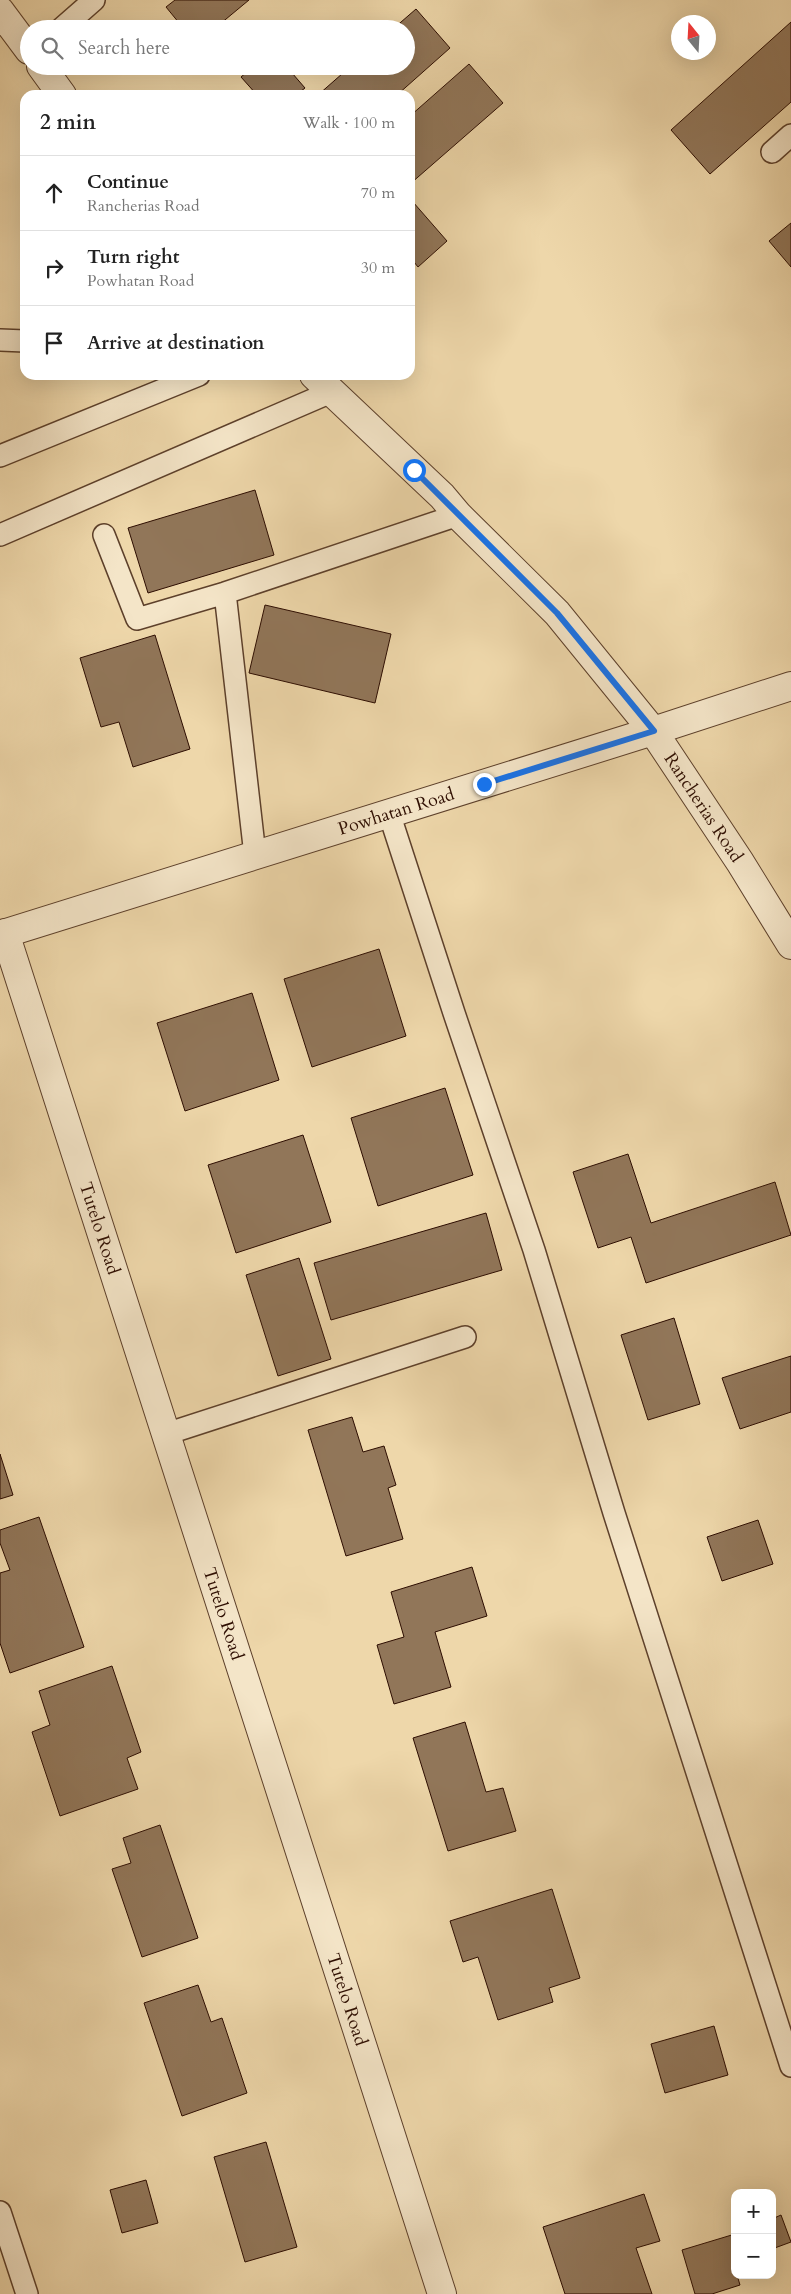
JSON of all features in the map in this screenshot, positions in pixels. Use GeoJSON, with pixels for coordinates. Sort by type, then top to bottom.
{"type":"FeatureCollection","features":[{"type":"Feature","properties":{"kind":"street"},"geometry":{"type":"LineString","coordinates":[[0,10],[20,38]]}},
{"type":"Feature","properties":{"kind":"street"},"geometry":{"type":"LineString","coordinates":[[48,75],[58,90]]}},
{"type":"Feature","properties":{"kind":"street","name":"Rancherias Road"},"geometry":{"type":"LineString","coordinates":[[322,384],[442,496],[458,515],[557,613],[654,731],[740,862],[791,945]]}},
{"type":"Feature","properties":{"kind":"street","name":"Powhatan Road"},"geometry":{"type":"LineString","coordinates":[[2,934],[654,731],[791,686]]}},
{"type":"Feature","properties":{"kind":"street","name":"Tutelo Road"},"geometry":{"type":"LineString","coordinates":[[2,934],[166,1434],[442,2294]]}},
{"type":"Feature","properties":{"kind":"lane"},"geometry":{"type":"LineString","coordinates":[[71,20],[94,0]]}},
{"type":"Feature","properties":{"kind":"lane"},"geometry":{"type":"LineString","coordinates":[[772,152],[791,135]]}},
{"type":"Feature","properties":{"kind":"lane"},"geometry":{"type":"LineString","coordinates":[[0,340],[20,340]]}},
{"type":"Feature","properties":{"kind":"lane"},"geometry":{"type":"LineString","coordinates":[[0,456],[187,380]]}},
{"type":"Feature","properties":{"kind":"lane"},"geometry":{"type":"LineString","coordinates":[[0,535],[322,384]]}},
{"type":"Feature","properties":{"kind":"lane"},"geometry":{"type":"LineString","coordinates":[[104,535],[137,620],[225,593],[458,515]]}},
{"type":"Feature","properties":{"kind":"lane"},"geometry":{"type":"LineString","coordinates":[[225,593],[255,855]]}},
{"type":"Feature","properties":{"kind":"lane"},"geometry":{"type":"LineString","coordinates":[[389,813],[534,1250],[614,1513],[791,2066]]}},
{"type":"Feature","properties":{"kind":"lane"},"geometry":{"type":"LineString","coordinates":[[166,1434],[465,1337]]}},
{"type":"Feature","properties":{"kind":"lane"},"geometry":{"type":"LineString","coordinates":[[0,2212],[27,2294]]}},
{"type":"Feature","properties":{"kind":"building"},"geometry":{"type":"Polygon","coordinates":[[[175,0],[249,0],[225,20],[177,20],[166,7],[175,0]]]}},
{"type":"Feature","properties":{"kind":"building"},"geometry":{"type":"Polygon","coordinates":[[[416,9],[450,48],[403,90],[324,90],[341,75],[415,75],[415,20],[403,20],[416,9]]]}},
{"type":"Feature","properties":{"kind":"building"},"geometry":{"type":"Polygon","coordinates":[[[791,22],[791,102],[710,174],[671,130],[791,22]]]}},
{"type":"Feature","properties":{"kind":"building"},"geometry":{"type":"Polygon","coordinates":[[[469,64],[503,103],[415,180],[415,112],[469,64]]]}},
{"type":"Feature","properties":{"kind":"building"},"geometry":{"type":"Polygon","coordinates":[[[243,75],[294,75],[305,88],[302,90],[253,90],[241,77],[243,75]]]}},
{"type":"Feature","properties":{"kind":"building"},"geometry":{"type":"Polygon","coordinates":[[[415,204],[447,241],[418,267],[415,263],[415,204]]]}},
{"type":"Feature","properties":{"kind":"building"},"geometry":{"type":"Polygon","coordinates":[[[791,223],[791,267],[769,241],[791,223]]]}},
{"type":"Feature","properties":{"kind":"building"},"geometry":{"type":"Polygon","coordinates":[[[255,490],[274,555],[148,593],[128,528],[255,490]]]}},
{"type":"Feature","properties":{"kind":"building"},"geometry":{"type":"Polygon","coordinates":[[[265,605],[391,634],[375,703],[249,673],[265,605]]]}},
{"type":"Feature","properties":{"kind":"building"},"geometry":{"type":"Polygon","coordinates":[[[155,635],[190,749],[133,767],[119,722],[101,727],[80,658],[155,635]]]}},
{"type":"Feature","properties":{"kind":"building"},"geometry":{"type":"Polygon","coordinates":[[[379,949],[406,1036],[312,1067],[284,979],[379,949]]]}},
{"type":"Feature","properties":{"kind":"building"},"geometry":{"type":"Polygon","coordinates":[[[252,993],[279,1080],[185,1111],[157,1023],[252,993]]]}},
{"type":"Feature","properties":{"kind":"building"},"geometry":{"type":"Polygon","coordinates":[[[445,1088],[473,1175],[378,1206],[351,1118],[445,1088]]]}},
{"type":"Feature","properties":{"kind":"building"},"geometry":{"type":"Polygon","coordinates":[[[303,1135],[331,1222],[236,1253],[208,1165],[303,1135]]]}},
{"type":"Feature","properties":{"kind":"building"},"geometry":{"type":"Polygon","coordinates":[[[628,1154],[651,1223],[775,1182],[791,1235],[646,1283],[631,1237],[598,1248],[573,1172],[628,1154]]]}},
{"type":"Feature","properties":{"kind":"building"},"geometry":{"type":"Polygon","coordinates":[[[486,1213],[502,1270],[331,1320],[314,1263],[486,1213]]]}},
{"type":"Feature","properties":{"kind":"building"},"geometry":{"type":"Polygon","coordinates":[[[299,1258],[331,1359],[278,1376],[246,1275],[299,1258]]]}},
{"type":"Feature","properties":{"kind":"building"},"geometry":{"type":"Polygon","coordinates":[[[674,1318],[700,1404],[648,1420],[621,1335],[674,1318]]]}},
{"type":"Feature","properties":{"kind":"building"},"geometry":{"type":"Polygon","coordinates":[[[791,1356],[791,1412],[740,1429],[722,1378],[791,1356]]]}},
{"type":"Feature","properties":{"kind":"building"},"geometry":{"type":"Polygon","coordinates":[[[352,1417],[363,1452],[384,1446],[396,1485],[388,1488],[403,1539],[346,1556],[308,1430],[352,1417]]]}},
{"type":"Feature","properties":{"kind":"building"},"geometry":{"type":"Polygon","coordinates":[[[0,1454],[13,1495],[0,1499],[0,1454]]]}},
{"type":"Feature","properties":{"kind":"building"},"geometry":{"type":"Polygon","coordinates":[[[39,1517],[84,1647],[10,1673],[0,1643],[0,1573],[10,1570],[0,1543],[0,1530],[39,1517]]]}},
{"type":"Feature","properties":{"kind":"building"},"geometry":{"type":"Polygon","coordinates":[[[758,1520],[773,1564],[722,1581],[707,1537],[758,1520]]]}},
{"type":"Feature","properties":{"kind":"building"},"geometry":{"type":"Polygon","coordinates":[[[472,1567],[487,1616],[435,1632],[451,1687],[394,1704],[377,1645],[404,1637],[391,1592],[472,1567]]]}},
{"type":"Feature","properties":{"kind":"building"},"geometry":{"type":"Polygon","coordinates":[[[112,1666],[141,1752],[127,1758],[138,1789],[60,1816],[32,1732],[50,1725],[39,1691],[112,1666]]]}},
{"type":"Feature","properties":{"kind":"building"},"geometry":{"type":"Polygon","coordinates":[[[465,1722],[486,1792],[503,1788],[516,1831],[448,1851],[413,1738],[465,1722]]]}},
{"type":"Feature","properties":{"kind":"building"},"geometry":{"type":"Polygon","coordinates":[[[160,1825],[198,1938],[142,1957],[112,1869],[131,1863],[123,1838],[160,1825]]]}},
{"type":"Feature","properties":{"kind":"building"},"geometry":{"type":"Polygon","coordinates":[[[552,1889],[580,1978],[549,1988],[553,2002],[498,2020],[478,1957],[463,1962],[450,1921],[552,1889]]]}},
{"type":"Feature","properties":{"kind":"building"},"geometry":{"type":"Polygon","coordinates":[[[198,1985],[211,2022],[222,2018],[247,2093],[182,2116],[144,2003],[198,1985]]]}},
{"type":"Feature","properties":{"kind":"building"},"geometry":{"type":"Polygon","coordinates":[[[714,2026],[728,2075],[665,2093],[651,2044],[714,2026]]]}},
{"type":"Feature","properties":{"kind":"building"},"geometry":{"type":"Polygon","coordinates":[[[266,2142],[297,2247],[245,2262],[214,2157],[266,2142]]]}},
{"type":"Feature","properties":{"kind":"building"},"geometry":{"type":"Polygon","coordinates":[[[146,2180],[158,2223],[122,2233],[110,2190],[146,2180]]]}},
{"type":"Feature","properties":{"kind":"building"},"geometry":{"type":"Polygon","coordinates":[[[644,2194],[660,2241],[636,2248],[652,2294],[565,2294],[543,2227],[644,2194]]]}},
{"type":"Feature","properties":{"kind":"building"},"geometry":{"type":"Polygon","coordinates":[[[781,2215],[791,2242],[776,2248],[776,2234],[776,2217],[781,2215]]]}},
{"type":"Feature","properties":{"kind":"building"},"geometry":{"type":"Polygon","coordinates":[[[731,2235],[731,2279],[738,2279],[740,2285],[712,2294],[695,2294],[682,2250],[731,2235]]]}},
{"type":"Feature","properties":{"kind":"route"},"geometry":{"type":"LineString","coordinates":[[414,470],[557,613],[654,731],[484,784]]}}]}
